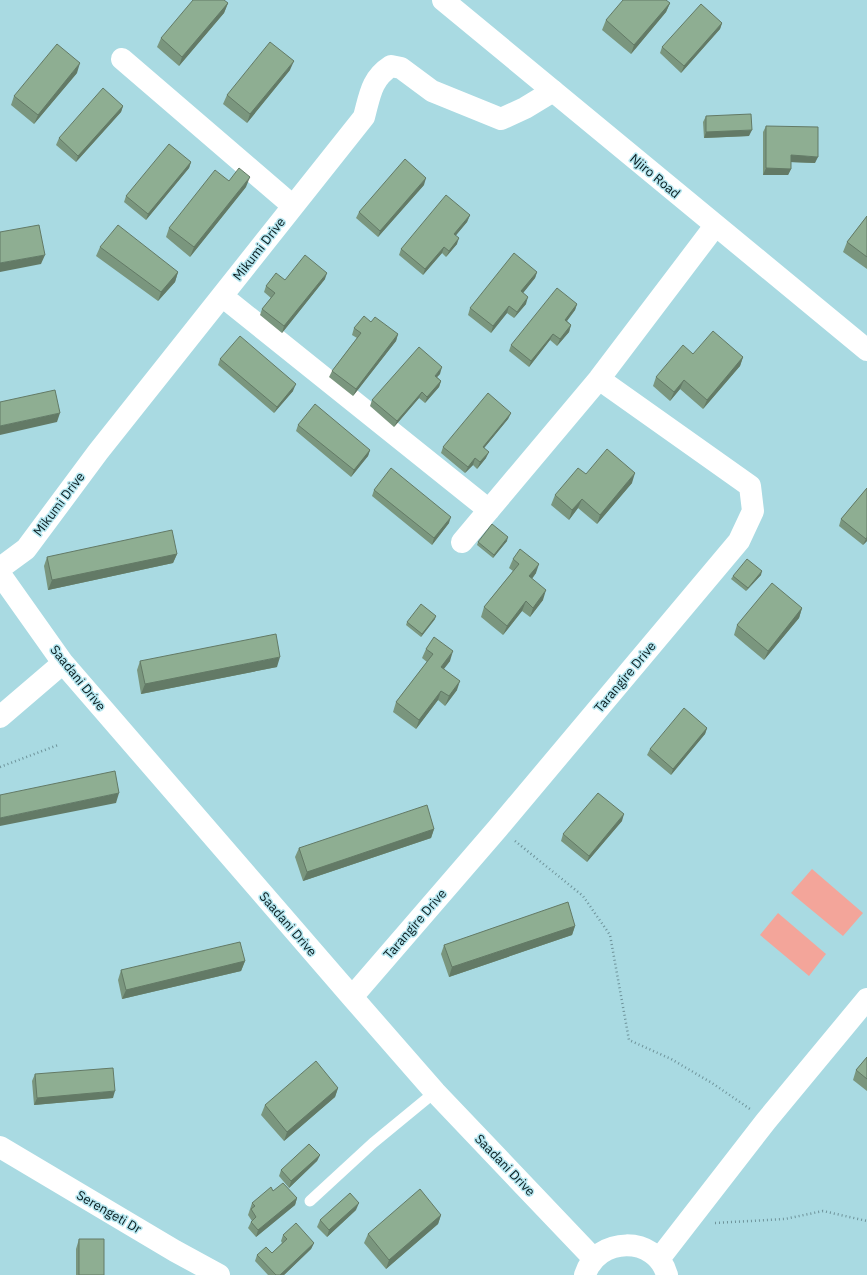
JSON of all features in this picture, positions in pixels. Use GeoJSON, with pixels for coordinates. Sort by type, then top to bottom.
{"type":"FeatureCollection","features":[{"type":"Feature","properties":{"kind":"street","name":"Njiro Road"},"geometry":{"type":"LineString","coordinates":[[444,0],[715,226],[867,350]]}},
{"type":"Feature","properties":{"kind":"street"},"geometry":{"type":"LineString","coordinates":[[122,59],[293,206]]}},
{"type":"Feature","properties":{"kind":"street","name":"Mikumi Drive"},"geometry":{"type":"LineString","coordinates":[[0,568],[26,549],[98,452],[364,117],[372,84],[381,72],[391,66],[401,68],[432,91],[501,119],[525,108],[553,91]]}},
{"type":"Feature","properties":{"kind":"street"},"geometry":{"type":"LineString","coordinates":[[462,542],[599,379],[715,226]]}},
{"type":"Feature","properties":{"kind":"street"},"geometry":{"type":"LineString","coordinates":[[222,296],[489,510]]}},
{"type":"Feature","properties":{"kind":"street","name":"Tarangire Drive"},"geometry":{"type":"LineString","coordinates":[[352,997],[498,828],[739,541],[753,511],[750,486],[599,379]]}},
{"type":"Feature","properties":{"kind":"street","name":"Saadani Drive"},"geometry":{"type":"LineString","coordinates":[[0,574],[63,663],[352,997],[589,1267]]}},
{"type":"Feature","properties":{"kind":"street"},"geometry":{"type":"LineString","coordinates":[[0,717],[63,663]]}},
{"type":"Feature","properties":{"kind":"street"},"geometry":{"type":"LineString","coordinates":[[589,1267],[605,1250],[619,1245],[634,1245],[647,1250],[663,1267],[685,1224],[766,1121],[867,999]]}},
{"type":"Feature","properties":{"kind":"street","name":"Serengeti Dr"},"geometry":{"type":"LineString","coordinates":[[0,1147],[168,1247],[219,1275]]}},
{"type":"Feature","properties":{"kind":"lane"},"geometry":{"type":"LineString","coordinates":[[310,1201],[373,1143],[435,1092]]}},
{"type":"Feature","properties":{"kind":"path"},"geometry":{"type":"LineString","coordinates":[[0,767],[58,745]]}},
{"type":"Feature","properties":{"kind":"path"},"geometry":{"type":"LineString","coordinates":[[498,828],[583,896],[610,935],[629,1040],[671,1059],[692,1071],[766,1121]]}},
{"type":"Feature","properties":{"kind":"path"},"geometry":{"type":"LineString","coordinates":[[685,1224],[785,1219],[823,1212],[867,1221]]}},
{"type":"Feature","properties":{"kind":"shaded area"},"geometry":{"type":"Polygon","coordinates":[[[812,869],[863,913],[843,936],[791,893],[812,869]]]}},
{"type":"Feature","properties":{"kind":"shaded area"},"geometry":{"type":"Polygon","coordinates":[[[778,913],[826,954],[809,976],[760,935],[778,913]]]}},
{"type":"Feature","properties":{"kind":"building"},"geometry":{"type":"Polygon","coordinates":[[[193,0],[224,0],[228,3],[182,57],[161,38],[193,0]]]}},
{"type":"Feature","properties":{"kind":"building"},"geometry":{"type":"Polygon","coordinates":[[[623,0],[666,0],[670,3],[634,45],[606,20],[623,0]]]}},
{"type":"Feature","properties":{"kind":"building"},"geometry":{"type":"Polygon","coordinates":[[[701,4],[722,23],[684,66],[662,47],[701,4]]]}},
{"type":"Feature","properties":{"kind":"building"},"geometry":{"type":"Polygon","coordinates":[[[270,42],[294,61],[250,114],[227,95],[270,42]]]}},
{"type":"Feature","properties":{"kind":"building"},"geometry":{"type":"Polygon","coordinates":[[[57,44],[80,63],[38,115],[14,96],[57,44]]]}},
{"type":"Feature","properties":{"kind":"building"},"geometry":{"type":"Polygon","coordinates":[[[103,88],[123,106],[78,156],[59,138],[103,88]]]}},
{"type":"Feature","properties":{"kind":"building"},"geometry":{"type":"Polygon","coordinates":[[[751,114],[752,130],[706,132],[706,116],[751,114]]]}},
{"type":"Feature","properties":{"kind":"building"},"geometry":{"type":"Polygon","coordinates":[[[766,126],[818,127],[818,157],[791,155],[791,169],[766,168],[766,126]]]}},
{"type":"Feature","properties":{"kind":"building"},"geometry":{"type":"Polygon","coordinates":[[[169,144],[191,162],[148,214],[126,196],[169,144]]]}},
{"type":"Feature","properties":{"kind":"building"},"geometry":{"type":"Polygon","coordinates":[[[405,159],[426,178],[380,231],[359,212],[405,159]]]}},
{"type":"Feature","properties":{"kind":"building"},"geometry":{"type":"Polygon","coordinates":[[[239,168],[250,177],[194,247],[169,228],[215,170],[229,181],[239,168]]]}},
{"type":"Feature","properties":{"kind":"building"},"geometry":{"type":"Polygon","coordinates":[[[446,195],[470,215],[454,234],[459,238],[449,251],[444,247],[425,269],[401,249],[446,195]]]}},
{"type":"Feature","properties":{"kind":"building"},"geometry":{"type":"Polygon","coordinates":[[[867,216],[867,257],[847,242],[867,216]]]}},
{"type":"Feature","properties":{"kind":"building"},"geometry":{"type":"Polygon","coordinates":[[[39,225],[45,255],[0,263],[0,232],[39,225]]]}},
{"type":"Feature","properties":{"kind":"building"},"geometry":{"type":"Polygon","coordinates":[[[118,225],[178,272],[161,292],[100,247],[118,225]]]}},
{"type":"Feature","properties":{"kind":"building"},"geometry":{"type":"Polygon","coordinates":[[[514,253],[537,272],[521,291],[528,297],[517,312],[509,306],[493,326],[470,308],[514,253]]]}},
{"type":"Feature","properties":{"kind":"building"},"geometry":{"type":"Polygon","coordinates":[[[305,255],[327,273],[284,326],[262,309],[275,293],[266,286],[276,273],[285,280],[305,255]]]}},
{"type":"Feature","properties":{"kind":"building"},"geometry":{"type":"Polygon","coordinates":[[[557,288],[577,304],[565,320],[571,325],[560,339],[553,334],[531,361],[511,345],[557,288]]]}},
{"type":"Feature","properties":{"kind":"building"},"geometry":{"type":"Polygon","coordinates":[[[364,316],[371,322],[375,317],[398,334],[356,389],[332,371],[361,333],[354,328],[364,316]]]}},
{"type":"Feature","properties":{"kind":"building"},"geometry":{"type":"Polygon","coordinates":[[[713,331],[743,357],[707,400],[684,380],[674,392],[656,377],[683,345],[693,354],[713,331]]]}},
{"type":"Feature","properties":{"kind":"building"},"geometry":{"type":"Polygon","coordinates":[[[240,336],[296,384],[277,407],[220,359],[240,336]]]}},
{"type":"Feature","properties":{"kind":"building"},"geometry":{"type":"Polygon","coordinates":[[[419,347],[442,367],[435,376],[441,381],[427,397],[422,392],[397,421],[372,400],[419,347]]]}},
{"type":"Feature","properties":{"kind":"building"},"geometry":{"type":"Polygon","coordinates":[[[55,390],[60,413],[0,426],[0,402],[55,390]]]}},
{"type":"Feature","properties":{"kind":"building"},"geometry":{"type":"Polygon","coordinates":[[[488,393],[511,413],[483,447],[489,452],[480,462],[475,458],[468,467],[443,447],[488,393]]]}},
{"type":"Feature","properties":{"kind":"building"},"geometry":{"type":"Polygon","coordinates":[[[315,404],[370,450],[354,470],[298,425],[315,404]]]}},
{"type":"Feature","properties":{"kind":"building"},"geometry":{"type":"Polygon","coordinates":[[[607,449],[635,473],[600,515],[582,499],[572,510],[555,495],[578,468],[586,474],[607,449]]]}},
{"type":"Feature","properties":{"kind":"building"},"geometry":{"type":"Polygon","coordinates":[[[391,468],[451,517],[434,538],[374,490],[391,468]]]}},
{"type":"Feature","properties":{"kind":"building"},"geometry":{"type":"Polygon","coordinates":[[[867,488],[867,537],[866,539],[841,519],[867,488]]]}},
{"type":"Feature","properties":{"kind":"building"},"geometry":{"type":"Polygon","coordinates":[[[492,524],[508,537],[494,555],[478,542],[492,524]]]}},
{"type":"Feature","properties":{"kind":"building"},"geometry":{"type":"Polygon","coordinates":[[[172,530],[177,554],[52,580],[47,557],[172,530]]]}},
{"type":"Feature","properties":{"kind":"building"},"geometry":{"type":"Polygon","coordinates":[[[520,549],[539,564],[529,576],[546,590],[533,608],[526,601],[507,626],[484,607],[519,564],[513,559],[520,549]]]}},
{"type":"Feature","properties":{"kind":"building"},"geometry":{"type":"Polygon","coordinates":[[[747,559],[762,571],[748,588],[733,576],[747,559]]]}},
{"type":"Feature","properties":{"kind":"building"},"geometry":{"type":"Polygon","coordinates":[[[772,583],[802,608],[768,651],[737,625],[772,583]]]}},
{"type":"Feature","properties":{"kind":"building"},"geometry":{"type":"Polygon","coordinates":[[[421,604],[436,616],[422,634],[407,622],[421,604]]]}},
{"type":"Feature","properties":{"kind":"building"},"geometry":{"type":"Polygon","coordinates":[[[276,634],[280,657],[145,684],[140,661],[276,634]]]}},
{"type":"Feature","properties":{"kind":"building"},"geometry":{"type":"Polygon","coordinates":[[[434,637],[453,651],[441,667],[460,681],[449,696],[441,691],[419,720],[396,702],[433,654],[426,649],[434,637]]]}},
{"type":"Feature","properties":{"kind":"building"},"geometry":{"type":"Polygon","coordinates":[[[684,708],[707,728],[673,769],[650,749],[684,708]]]}},
{"type":"Feature","properties":{"kind":"building"},"geometry":{"type":"Polygon","coordinates":[[[115,771],[119,793],[0,818],[0,795],[115,771]]]}},
{"type":"Feature","properties":{"kind":"building"},"geometry":{"type":"Polygon","coordinates":[[[598,793],[624,814],[589,856],[563,834],[598,793]]]}},
{"type":"Feature","properties":{"kind":"building"},"geometry":{"type":"Polygon","coordinates":[[[427,805],[434,829],[307,872],[299,848],[427,805]]]}},
{"type":"Feature","properties":{"kind":"building"},"geometry":{"type":"Polygon","coordinates":[[[568,902],[575,926],[452,967],[444,945],[568,902]]]}},
{"type":"Feature","properties":{"kind":"building"},"geometry":{"type":"Polygon","coordinates":[[[240,942],[245,961],[126,990],[121,970],[240,942]]]}},
{"type":"Feature","properties":{"kind":"building"},"geometry":{"type":"Polygon","coordinates":[[[867,1057],[867,1079],[856,1070],[867,1057]]]}},
{"type":"Feature","properties":{"kind":"building"},"geometry":{"type":"Polygon","coordinates":[[[316,1061],[338,1088],[287,1132],[265,1105],[316,1061]]]}},
{"type":"Feature","properties":{"kind":"building"},"geometry":{"type":"Polygon","coordinates":[[[113,1068],[115,1091],[37,1098],[35,1074],[113,1068]]]}},
{"type":"Feature","properties":{"kind":"building"},"geometry":{"type":"Polygon","coordinates":[[[309,1144],[320,1155],[291,1181],[281,1170],[309,1144]]]}},
{"type":"Feature","properties":{"kind":"building"},"geometry":{"type":"Polygon","coordinates":[[[283,1183],[297,1198],[258,1230],[251,1222],[256,1217],[251,1209],[255,1206],[252,1203],[271,1187],[273,1191],[283,1183]]]}},
{"type":"Feature","properties":{"kind":"building"},"geometry":{"type":"Polygon","coordinates":[[[420,1189],[441,1215],[389,1260],[368,1234],[420,1189]]]}},
{"type":"Feature","properties":{"kind":"building"},"geometry":{"type":"Polygon","coordinates":[[[350,1193],[359,1203],[329,1230],[320,1220],[350,1193]]]}},
{"type":"Feature","properties":{"kind":"building"},"geometry":{"type":"Polygon","coordinates":[[[296,1223],[314,1243],[280,1275],[276,1275],[257,1255],[266,1247],[272,1253],[287,1239],[283,1235],[296,1223]]]}},
{"type":"Feature","properties":{"kind":"building"},"geometry":{"type":"Polygon","coordinates":[[[79,1239],[104,1239],[104,1275],[79,1275],[79,1239]]]}}]}
